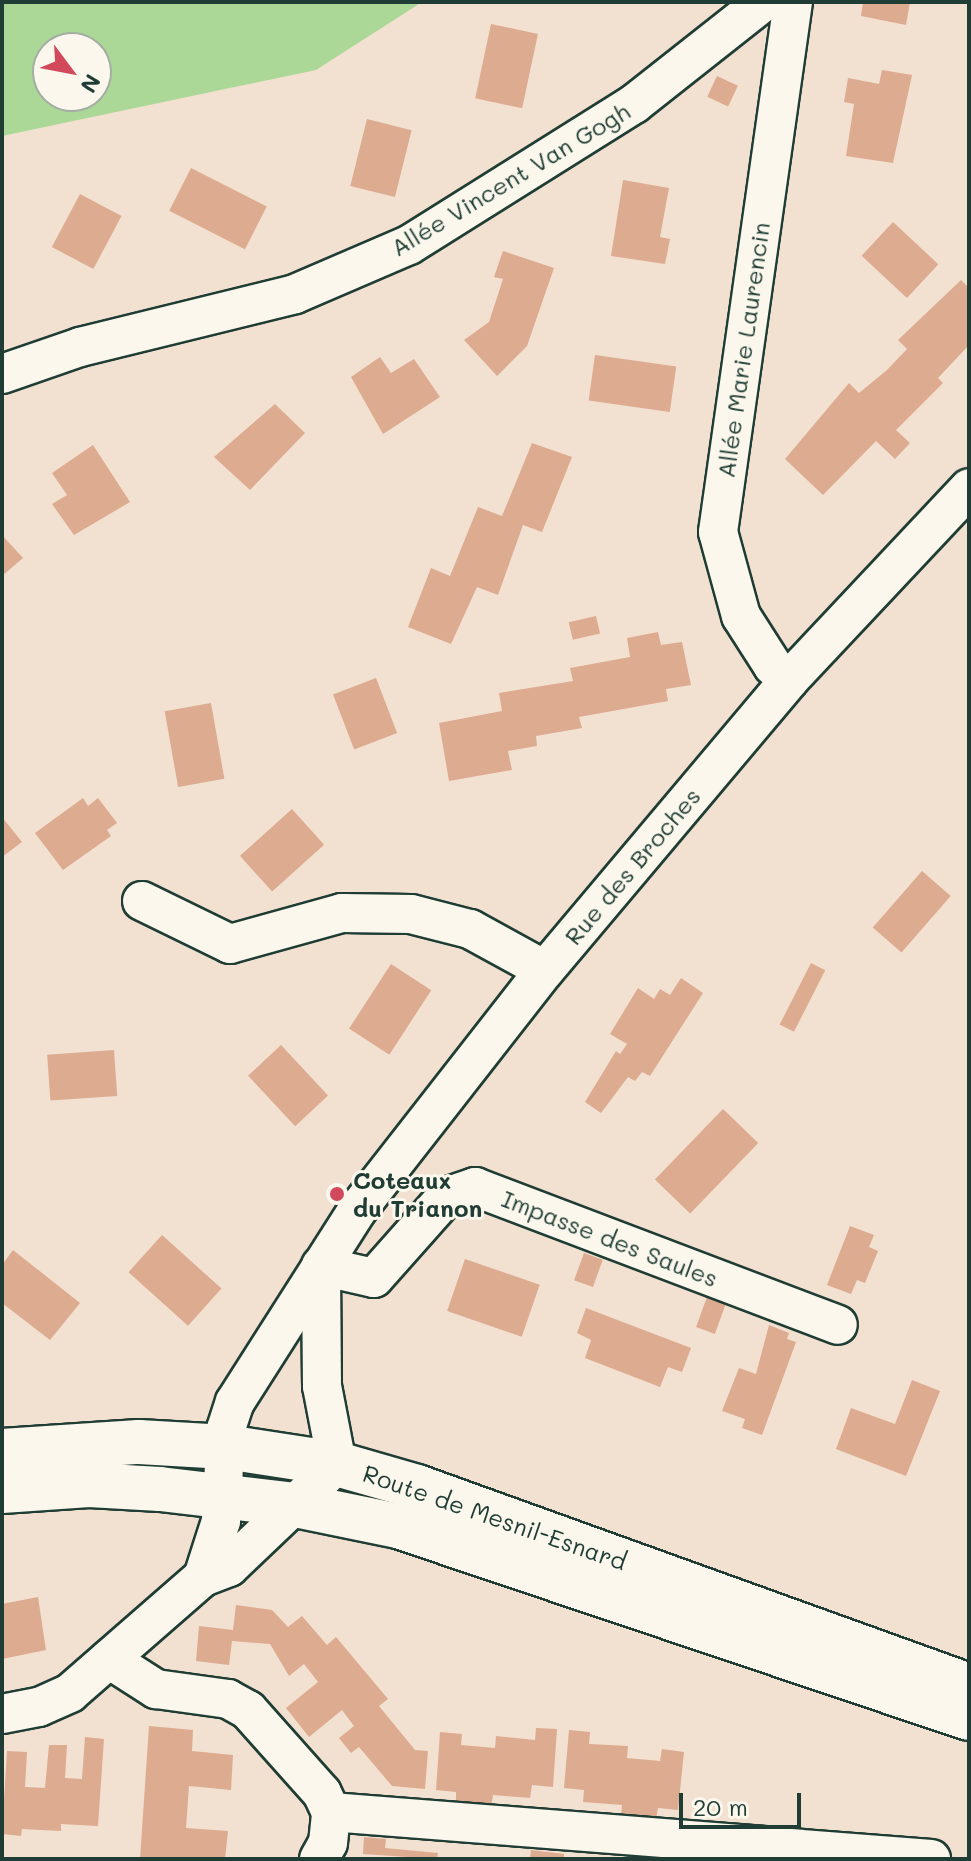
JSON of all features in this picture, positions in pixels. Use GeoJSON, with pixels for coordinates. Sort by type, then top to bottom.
{"type":"FeatureCollection","features":[{"type":"Feature","properties":{"kind":"main road","name":"Route de Mesnil-Esnard"},"geometry":{"type":"LineString","coordinates":[[2,1451],[139,1442],[226,1447],[337,1464],[417,1487],[969,1686]]}},
{"type":"Feature","properties":{"kind":"main road","name":"Route de Mesnil-Esnard"},"geometry":{"type":"LineString","coordinates":[[2,1491],[89,1485],[296,1505],[464,1545],[969,1718]]}},
{"type":"Feature","properties":{"kind":"street","name":"Allée Vincent Van Gogh"},"geometry":{"type":"LineString","coordinates":[[2,374],[80,347],[295,294],[409,245],[634,104],[763,2]]}},
{"type":"Feature","properties":{"kind":"street","name":"Allée Marie Laurencin"},"geometry":{"type":"LineString","coordinates":[[789,680],[773,666],[741,616],[718,532],[793,2]]}},
{"type":"Feature","properties":{"kind":"street","name":"Rue des Broches"},"geometry":{"type":"LineString","coordinates":[[203,1577],[225,1497],[226,1447],[235,1402],[302,1289],[358,1209],[545,970],[789,680],[969,488]]}},
{"type":"Feature","properties":{"kind":"street"},"geometry":{"type":"LineString","coordinates":[[142,901],[230,944],[342,913],[411,914],[470,929],[545,970]]}},
{"type":"Feature","properties":{"kind":"street","name":"Impasse des Saules"},"geometry":{"type":"LineString","coordinates":[[321,1266],[374,1278],[446,1197],[475,1187],[838,1325]]}},
{"type":"Feature","properties":{"kind":"street"},"geometry":{"type":"LineString","coordinates":[[2,1714],[55,1702],[203,1577],[229,1567],[337,1464],[322,1386],[321,1266]]}},
{"type":"Feature","properties":{"kind":"street"},"geometry":{"type":"LineString","coordinates":[[109,1659],[156,1689],[228,1699],[248,1710],[322,1793],[331,1812],[328,1843],[319,1859]]}},
{"type":"Feature","properties":{"kind":"street"},"geometry":{"type":"LineString","coordinates":[[331,1812],[931,1859]]}},
{"type":"Feature","properties":{"kind":"green space"},"geometry":{"type":"Polygon","coordinates":[[[2,2],[422,2],[316,70],[2,136],[2,2]]]}},
{"type":"Feature","properties":{"kind":"building"},"geometry":{"type":"Polygon","coordinates":[[[863,2],[910,2],[906,25],[861,16],[863,2]]]}},
{"type":"Feature","properties":{"kind":"building"},"geometry":{"type":"Polygon","coordinates":[[[491,24],[538,34],[522,108],[475,98],[491,24]]]}},
{"type":"Feature","properties":{"kind":"building"},"geometry":{"type":"Polygon","coordinates":[[[882,70],[912,75],[893,163],[846,156],[854,104],[844,102],[848,78],[879,84],[882,70]]]}},
{"type":"Feature","properties":{"kind":"building"},"geometry":{"type":"Polygon","coordinates":[[[717,76],[738,86],[728,107],[707,97],[717,76]]]}},
{"type":"Feature","properties":{"kind":"building"},"geometry":{"type":"Polygon","coordinates":[[[367,119],[412,130],[395,197],[350,186],[367,119]]]}},
{"type":"Feature","properties":{"kind":"building"},"geometry":{"type":"Polygon","coordinates":[[[191,168],[267,207],[245,249],[169,211],[191,168]]]}},
{"type":"Feature","properties":{"kind":"building"},"geometry":{"type":"Polygon","coordinates":[[[623,180],[669,188],[660,237],[670,239],[665,264],[611,256],[623,180]]]}},
{"type":"Feature","properties":{"kind":"building"},"geometry":{"type":"Polygon","coordinates":[[[80,194],[121,216],[93,269],[52,247],[80,194]]]}},
{"type":"Feature","properties":{"kind":"building"},"geometry":{"type":"Polygon","coordinates":[[[893,222],[938,264],[907,298],[862,256],[893,222]]]}},
{"type":"Feature","properties":{"kind":"building"},"geometry":{"type":"Polygon","coordinates":[[[503,251],[554,268],[527,346],[497,376],[464,340],[489,322],[503,279],[494,277],[503,251]]]}},
{"type":"Feature","properties":{"kind":"building"},"geometry":{"type":"Polygon","coordinates":[[[961,280],[969,288],[969,345],[938,378],[943,383],[896,430],[910,443],[895,459],[876,441],[823,495],[785,459],[849,383],[859,393],[887,370],[907,349],[898,340],[961,280]]]}},
{"type":"Feature","properties":{"kind":"building"},"geometry":{"type":"Polygon","coordinates":[[[595,355],[676,366],[670,412],[589,401],[595,355]]]}},
{"type":"Feature","properties":{"kind":"building"},"geometry":{"type":"Polygon","coordinates":[[[380,357],[391,373],[414,359],[440,397],[383,434],[351,377],[380,357]]]}},
{"type":"Feature","properties":{"kind":"building"},"geometry":{"type":"Polygon","coordinates":[[[275,404],[305,433],[250,490],[214,457],[275,404]]]}},
{"type":"Feature","properties":{"kind":"building"},"geometry":{"type":"Polygon","coordinates":[[[532,443],[572,457],[542,532],[523,525],[498,595],[477,587],[451,644],[408,627],[431,568],[450,576],[478,507],[502,516],[532,443]]]}},
{"type":"Feature","properties":{"kind":"building"},"geometry":{"type":"Polygon","coordinates":[[[93,445],[130,502],[74,535],[52,504],[67,495],[52,473],[93,445]]]}},
{"type":"Feature","properties":{"kind":"building"},"geometry":{"type":"Polygon","coordinates":[[[2,535],[23,558],[2,576],[2,535]]]}},
{"type":"Feature","properties":{"kind":"building"},"geometry":{"type":"Polygon","coordinates":[[[596,616],[600,634],[573,640],[569,622],[596,616]]]}},
{"type":"Feature","properties":{"kind":"building"},"geometry":{"type":"Polygon","coordinates":[[[658,632],[661,645],[682,642],[691,685],[666,689],[668,701],[579,717],[582,728],[536,736],[537,746],[508,751],[512,770],[449,781],[439,723],[502,711],[499,693],[573,681],[570,668],[630,657],[627,638],[658,632]]]}},
{"type":"Feature","properties":{"kind":"building"},"geometry":{"type":"Polygon","coordinates":[[[376,678],[397,733],[354,750],[333,694],[376,678]]]}},
{"type":"Feature","properties":{"kind":"building"},"geometry":{"type":"Polygon","coordinates":[[[211,703],[224,779],[178,787],[165,711],[211,703]]]}},
{"type":"Feature","properties":{"kind":"building"},"geometry":{"type":"Polygon","coordinates":[[[83,798],[88,806],[98,798],[117,823],[107,830],[111,836],[63,870],[35,833],[83,798]]]}},
{"type":"Feature","properties":{"kind":"building"},"geometry":{"type":"Polygon","coordinates":[[[292,809],[324,845],[272,892],[240,856],[292,809]]]}},
{"type":"Feature","properties":{"kind":"building"},"geometry":{"type":"Polygon","coordinates":[[[2,817],[22,842],[2,857],[2,817]]]}},
{"type":"Feature","properties":{"kind":"building"},"geometry":{"type":"Polygon","coordinates":[[[922,871],[951,896],[901,953],[873,928],[922,871]]]}},
{"type":"Feature","properties":{"kind":"building"},"geometry":{"type":"Polygon","coordinates":[[[811,963],[825,970],[794,1032],[780,1024],[811,963]]]}},
{"type":"Feature","properties":{"kind":"building"},"geometry":{"type":"Polygon","coordinates":[[[391,964],[431,990],[389,1055],[349,1029],[391,964]]]}},
{"type":"Feature","properties":{"kind":"building"},"geometry":{"type":"Polygon","coordinates":[[[681,978],[703,993],[650,1076],[642,1072],[635,1081],[628,1077],[601,1113],[585,1102],[616,1051],[620,1054],[627,1044],[610,1034],[638,988],[654,999],[660,989],[670,995],[681,978]]]}},
{"type":"Feature","properties":{"kind":"building"},"geometry":{"type":"Polygon","coordinates":[[[281,1045],[328,1095],[295,1126],[248,1076],[281,1045]]]}},
{"type":"Feature","properties":{"kind":"building"},"geometry":{"type":"Polygon","coordinates":[[[114,1050],[117,1096],[50,1101],[47,1055],[114,1050]]]}},
{"type":"Feature","properties":{"kind":"building"},"geometry":{"type":"Polygon","coordinates":[[[723,1109],[758,1143],[690,1214],[655,1179],[723,1109]]]}},
{"type":"Feature","properties":{"kind":"building"},"geometry":{"type":"Polygon","coordinates":[[[850,1226],[874,1235],[869,1247],[878,1251],[865,1283],[857,1280],[851,1294],[827,1285],[850,1226]]]}},
{"type":"Feature","properties":{"kind":"building"},"geometry":{"type":"Polygon","coordinates":[[[162,1235],[221,1289],[188,1326],[129,1272],[162,1235]]]}},
{"type":"Feature","properties":{"kind":"building"},"geometry":{"type":"Polygon","coordinates":[[[13,1250],[80,1303],[50,1340],[2,1303],[2,1265],[13,1250]]]}},
{"type":"Feature","properties":{"kind":"building"},"geometry":{"type":"Polygon","coordinates":[[[584,1253],[603,1260],[593,1287],[574,1280],[584,1253]]]}},
{"type":"Feature","properties":{"kind":"building"},"geometry":{"type":"Polygon","coordinates":[[[465,1259],[540,1285],[522,1337],[447,1311],[465,1259]]]}},
{"type":"Feature","properties":{"kind":"building"},"geometry":{"type":"Polygon","coordinates":[[[707,1297],[726,1304],[715,1334],[696,1327],[707,1297]]]}},
{"type":"Feature","properties":{"kind":"building"},"geometry":{"type":"Polygon","coordinates":[[[586,1308],[691,1348],[682,1372],[668,1367],[660,1387],[585,1358],[591,1340],[577,1333],[586,1308]]]}},
{"type":"Feature","properties":{"kind":"building"},"geometry":{"type":"Polygon","coordinates":[[[769,1325],[789,1333],[787,1339],[796,1342],[762,1435],[742,1428],[745,1419],[722,1411],[739,1368],[756,1374],[769,1325]]]}},
{"type":"Feature","properties":{"kind":"building"},"geometry":{"type":"Polygon","coordinates":[[[912,1380],[940,1391],[906,1476],[836,1449],[851,1408],[895,1424],[912,1380]]]}},
{"type":"Feature","properties":{"kind":"building"},"geometry":{"type":"Polygon","coordinates":[[[38,1597],[46,1650],[2,1659],[2,1604],[38,1597]]]}},
{"type":"Feature","properties":{"kind":"building"},"geometry":{"type":"Polygon","coordinates":[[[236,1605],[272,1610],[288,1627],[302,1616],[327,1645],[336,1637],[388,1699],[379,1706],[415,1750],[428,1751],[425,1789],[392,1786],[359,1747],[351,1753],[339,1738],[354,1726],[342,1710],[309,1737],[286,1708],[318,1682],[304,1664],[289,1676],[270,1644],[232,1641],[229,1665],[196,1661],[199,1626],[233,1630],[236,1605]]]}},
{"type":"Feature","properties":{"kind":"building"},"geometry":{"type":"Polygon","coordinates":[[[149,1726],[193,1730],[192,1751],[233,1755],[231,1790],[189,1786],[186,1828],[228,1831],[225,1859],[140,1859],[149,1726]]]}},
{"type":"Feature","properties":{"kind":"building"},"geometry":{"type":"Polygon","coordinates":[[[536,1728],[557,1729],[553,1787],[532,1785],[530,1798],[493,1795],[491,1806],[456,1803],[456,1792],[436,1790],[440,1732],[462,1734],[461,1745],[495,1748],[496,1736],[535,1740],[536,1728]]]}},
{"type":"Feature","properties":{"kind":"building"},"geometry":{"type":"Polygon","coordinates":[[[569,1730],[590,1732],[589,1744],[628,1746],[627,1758],[660,1761],[662,1749],[684,1752],[678,1810],[658,1808],[656,1819],[621,1817],[622,1805],[583,1802],[584,1790],[564,1788],[569,1730]]]}},
{"type":"Feature","properties":{"kind":"building"},"geometry":{"type":"Polygon","coordinates":[[[85,1737],[104,1739],[98,1826],[61,1824],[61,1831],[22,1829],[21,1836],[2,1834],[7,1751],[27,1752],[25,1787],[45,1788],[49,1745],[67,1745],[65,1778],[82,1779],[85,1737]]]}},
{"type":"Feature","properties":{"kind":"building"},"geometry":{"type":"Polygon","coordinates":[[[364,1837],[386,1839],[385,1848],[438,1853],[437,1859],[363,1854],[364,1837]]]}},
{"type":"Feature","properties":{"kind":"building"},"geometry":{"type":"Polygon","coordinates":[[[531,1850],[564,1854],[564,1859],[530,1859],[531,1850]]]}},
{"type":"Feature","properties":{"kind":"place","name":"Coteaux du Trianon"},"geometry":{"type":"Point","coordinates":[337,1194]}}]}
